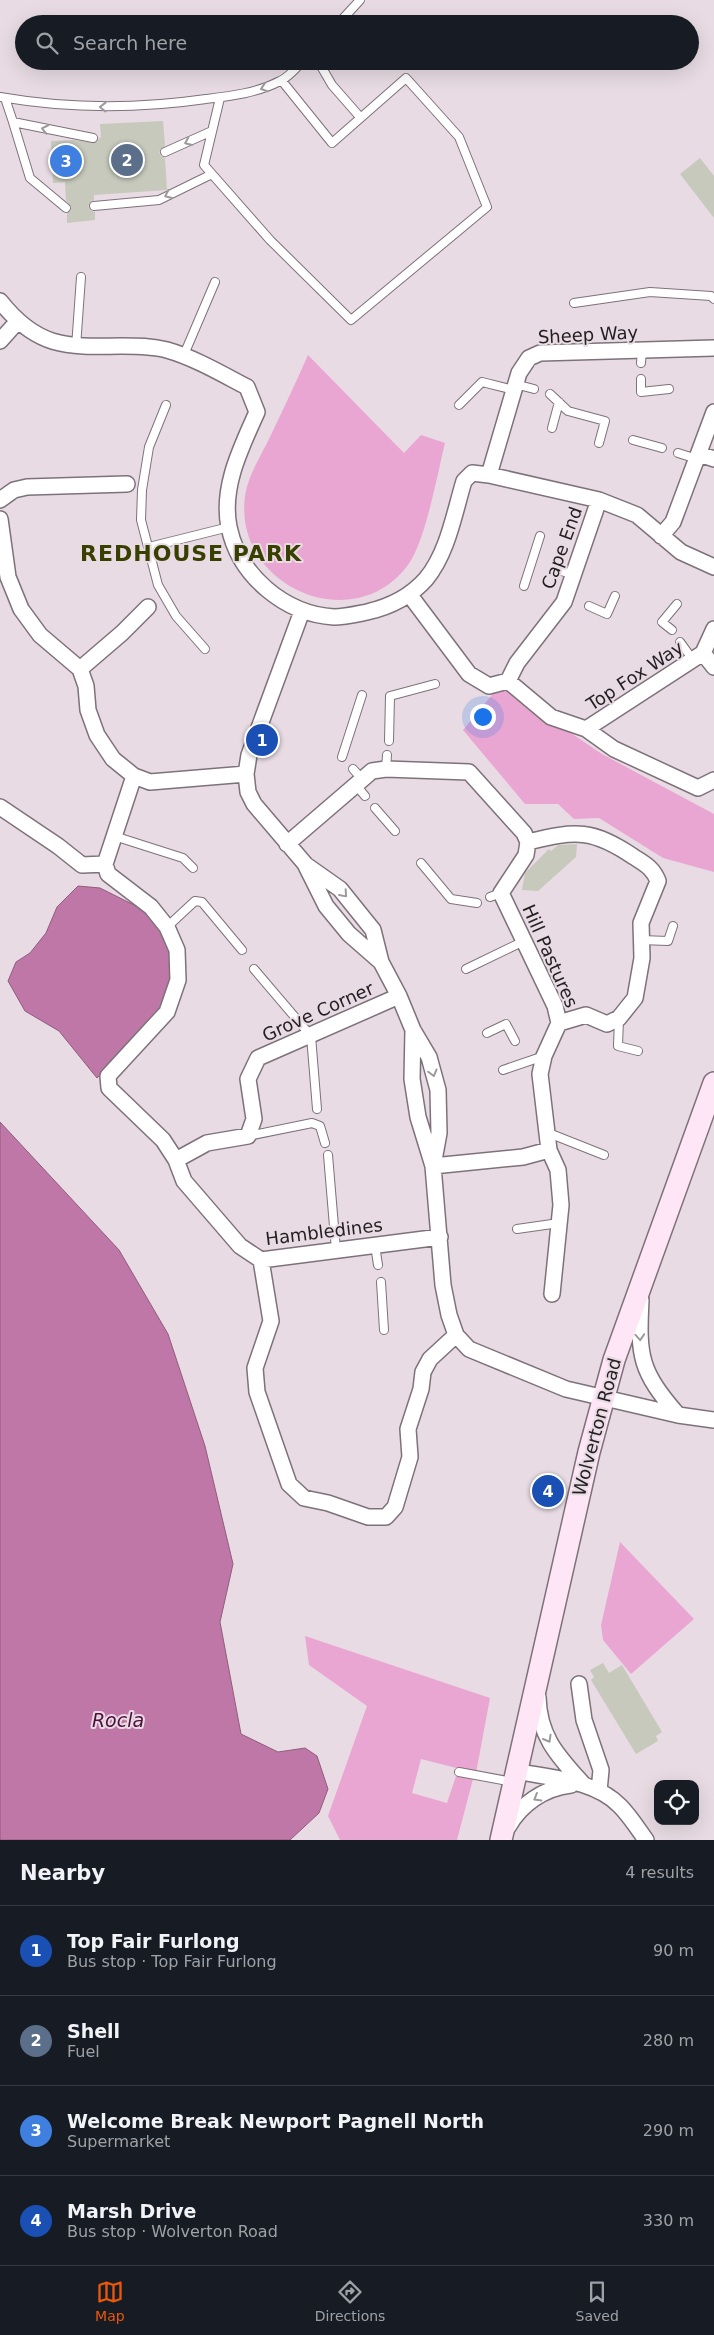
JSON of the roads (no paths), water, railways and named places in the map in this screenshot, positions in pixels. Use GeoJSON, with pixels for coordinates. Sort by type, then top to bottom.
{"type":"FeatureCollection","features":[{"type":"Feature","properties":{"kind":"street"},"geometry":{"type":"LineString","coordinates":[[0,301],[17,322],[40,338],[76,347],[147,346],[168,350],[247,387],[256,412],[235,462],[227,491],[229,528],[242,562],[267,591],[302,611],[334,617],[354,615],[381,609],[409,594],[426,579],[442,552],[464,481],[472,473],[489,475],[599,500],[637,515],[681,552],[714,566]]}},
{"type":"Feature","properties":{"kind":"street"},"geometry":{"type":"LineString","coordinates":[[0,341],[17,322]]}},
{"type":"Feature","properties":{"kind":"street","name":"Sheep Way"},"geometry":{"type":"LineString","coordinates":[[489,475],[518,372],[529,358],[540,353],[642,357],[714,348]]}},
{"type":"Feature","properties":{"kind":"street"},"geometry":{"type":"LineString","coordinates":[[661,536],[673,522],[714,412]]}},
{"type":"Feature","properties":{"kind":"street"},"geometry":{"type":"LineString","coordinates":[[698,456],[714,460]]}},
{"type":"Feature","properties":{"kind":"street"},"geometry":{"type":"LineString","coordinates":[[0,500],[14,490],[27,486],[127,484]]}},
{"type":"Feature","properties":{"kind":"street","name":"Cape End"},"geometry":{"type":"LineString","coordinates":[[508,681],[517,663],[570,599],[573,574],[599,500]]}},
{"type":"Feature","properties":{"kind":"street"},"geometry":{"type":"LineString","coordinates":[[0,519],[8,577],[21,609],[40,635],[80,669],[86,686],[88,710],[96,735],[113,759],[134,776],[150,782],[246,774]]}},
{"type":"Feature","properties":{"kind":"street"},"geometry":{"type":"LineString","coordinates":[[409,594],[469,674],[489,686],[508,681],[551,717],[586,730],[614,748],[698,788],[714,780]]}},
{"type":"Feature","properties":{"kind":"street"},"geometry":{"type":"LineString","coordinates":[[80,669],[148,607]]}},
{"type":"Feature","properties":{"kind":"street"},"geometry":{"type":"LineString","coordinates":[[302,611],[249,755],[246,774],[248,792],[254,804],[306,865],[340,889],[373,930],[381,962],[399,996],[412,1030],[429,1057],[438,1090],[439,1133],[433,1166]]}},
{"type":"Feature","properties":{"kind":"street"},"geometry":{"type":"LineString","coordinates":[[714,628],[698,657],[714,667]]}},
{"type":"Feature","properties":{"kind":"street","name":"Top Fox Way"},"geometry":{"type":"LineString","coordinates":[[586,730],[698,657]]}},
{"type":"Feature","properties":{"kind":"street"},"geometry":{"type":"LineString","coordinates":[[287,844],[372,771],[387,762],[469,772],[524,833],[528,842],[559,834],[586,834],[610,840],[654,870],[658,881],[641,923],[642,958],[635,998],[619,1018],[607,1024],[586,1015],[560,1023]]}},
{"type":"Feature","properties":{"kind":"street"},"geometry":{"type":"LineString","coordinates":[[0,807],[58,846],[82,865],[106,869],[114,836],[134,776]]}},
{"type":"Feature","properties":{"kind":"street","name":"Hill Pastures"},"geometry":{"type":"LineString","coordinates":[[528,842],[526,855],[495,895],[524,941],[556,1006],[560,1023],[544,1056],[540,1074],[548,1150],[558,1170],[561,1204],[552,1294]]}},
{"type":"Feature","properties":{"kind":"street"},"geometry":{"type":"LineString","coordinates":[[306,865],[326,906],[349,934],[381,962]]}},
{"type":"Feature","properties":{"kind":"street","name":"Hambledines"},"geometry":{"type":"LineString","coordinates":[[106,869],[151,907],[168,927],[177,950],[178,980],[167,1012],[108,1076],[109,1088],[163,1140],[176,1160],[184,1181],[240,1246],[262,1260],[440,1237]]}},
{"type":"Feature","properties":{"kind":"street","name":"Grove Corner"},"geometry":{"type":"LineString","coordinates":[[248,1136],[254,1119],[248,1079],[258,1058],[399,996]]}},
{"type":"Feature","properties":{"kind":"street"},"geometry":{"type":"LineString","coordinates":[[412,1030],[412,1079],[418,1117],[433,1166],[443,1285],[449,1315],[456,1335],[469,1349],[566,1389],[678,1414],[714,1420]]}},
{"type":"Feature","properties":{"kind":"street","name":"Wolverton Road"},"geometry":{"type":"LineString","coordinates":[[501,1840],[589,1452],[614,1360],[714,1082]]}},
{"type":"Feature","properties":{"kind":"street"},"geometry":{"type":"LineString","coordinates":[[176,1160],[207,1143],[248,1136]]}},
{"type":"Feature","properties":{"kind":"street"},"geometry":{"type":"LineString","coordinates":[[433,1166],[523,1157],[548,1150]]}},
{"type":"Feature","properties":{"kind":"street"},"geometry":{"type":"LineString","coordinates":[[262,1260],[271,1321],[255,1368],[256,1392],[289,1484],[304,1498],[328,1503],[368,1517],[386,1517],[395,1507],[410,1457],[408,1429],[421,1389],[423,1372],[430,1359],[456,1335]]}},
{"type":"Feature","properties":{"kind":"street"},"geometry":{"type":"LineString","coordinates":[[645,1271],[640,1326],[645,1369],[659,1392],[678,1414]]}},
{"type":"Feature","properties":{"kind":"street"},"geometry":{"type":"LineString","coordinates":[[537,1675],[538,1709],[542,1729],[549,1742],[583,1784]]}},
{"type":"Feature","properties":{"kind":"street"},"geometry":{"type":"LineString","coordinates":[[579,1684],[584,1720],[601,1770],[599,1791]]}},
{"type":"Feature","properties":{"kind":"street"},"geometry":{"type":"LineString","coordinates":[[515,1776],[583,1784],[599,1791],[620,1806],[646,1840]]}},
{"type":"Feature","properties":{"kind":"street"},"geometry":{"type":"LineString","coordinates":[[501,1840],[516,1812],[535,1798],[558,1787],[583,1784]]}},
{"type":"Feature","properties":{"kind":"lane"},"geometry":{"type":"LineString","coordinates":[[346,15],[360,0]]}},
{"type":"Feature","properties":{"kind":"lane"},"geometry":{"type":"LineString","coordinates":[[2,98],[44,105],[112,107],[176,103],[220,98],[250,92],[282,81],[294,70]]}},
{"type":"Feature","properties":{"kind":"lane"},"geometry":{"type":"LineString","coordinates":[[323,70],[332,84],[360,117]]}},
{"type":"Feature","properties":{"kind":"lane"},"geometry":{"type":"LineString","coordinates":[[220,98],[204,165],[270,240],[351,320],[487,207],[459,137],[406,78],[332,143],[282,81]]}},
{"type":"Feature","properties":{"kind":"lane"},"geometry":{"type":"LineString","coordinates":[[2,98],[13,122],[30,178],[66,208]]}},
{"type":"Feature","properties":{"kind":"lane"},"geometry":{"type":"LineString","coordinates":[[13,122],[93,138]]}},
{"type":"Feature","properties":{"kind":"lane"},"geometry":{"type":"LineString","coordinates":[[165,152],[212,131]]}},
{"type":"Feature","properties":{"kind":"lane"},"geometry":{"type":"LineString","coordinates":[[94,206],[159,200],[212,174]]}},
{"type":"Feature","properties":{"kind":"lane"},"geometry":{"type":"LineString","coordinates":[[76,347],[81,277]]}},
{"type":"Feature","properties":{"kind":"lane"},"geometry":{"type":"LineString","coordinates":[[183,357],[215,282]]}},
{"type":"Feature","properties":{"kind":"lane"},"geometry":{"type":"LineString","coordinates":[[574,303],[650,292],[710,296],[714,299]]}},
{"type":"Feature","properties":{"kind":"lane"},"geometry":{"type":"LineString","coordinates":[[641,378],[641,392],[669,389]]}},
{"type":"Feature","properties":{"kind":"lane"},"geometry":{"type":"LineString","coordinates":[[459,404],[482,382],[534,389]]}},
{"type":"Feature","properties":{"kind":"lane"},"geometry":{"type":"LineString","coordinates":[[550,394],[568,411],[605,421],[598,443]]}},
{"type":"Feature","properties":{"kind":"lane"},"geometry":{"type":"LineString","coordinates":[[552,428],[559,402]]}},
{"type":"Feature","properties":{"kind":"lane"},"geometry":{"type":"LineString","coordinates":[[166,405],[149,447],[142,490],[141,520],[158,585],[176,616],[206,649]]}},
{"type":"Feature","properties":{"kind":"lane"},"geometry":{"type":"LineString","coordinates":[[634,440],[662,448]]}},
{"type":"Feature","properties":{"kind":"lane"},"geometry":{"type":"LineString","coordinates":[[678,453],[698,456]]}},
{"type":"Feature","properties":{"kind":"lane"},"geometry":{"type":"LineString","coordinates":[[149,546],[229,528]]}},
{"type":"Feature","properties":{"kind":"lane"},"geometry":{"type":"LineString","coordinates":[[524,586],[540,536]]}},
{"type":"Feature","properties":{"kind":"lane"},"geometry":{"type":"LineString","coordinates":[[532,563],[540,566]]}},
{"type":"Feature","properties":{"kind":"lane"},"geometry":{"type":"LineString","coordinates":[[557,570],[573,574]]}},
{"type":"Feature","properties":{"kind":"lane"},"geometry":{"type":"LineString","coordinates":[[589,606],[608,614],[615,596]]}},
{"type":"Feature","properties":{"kind":"lane"},"geometry":{"type":"LineString","coordinates":[[672,630],[662,622],[678,604]]}},
{"type":"Feature","properties":{"kind":"lane"},"geometry":{"type":"LineString","coordinates":[[680,642],[698,657]]}},
{"type":"Feature","properties":{"kind":"lane"},"geometry":{"type":"LineString","coordinates":[[389,741],[390,696],[435,684]]}},
{"type":"Feature","properties":{"kind":"lane"},"geometry":{"type":"LineString","coordinates":[[342,757],[362,695]]}},
{"type":"Feature","properties":{"kind":"lane"},"geometry":{"type":"LineString","coordinates":[[375,808],[395,831]]}},
{"type":"Feature","properties":{"kind":"lane"},"geometry":{"type":"LineString","coordinates":[[114,836],[184,858],[192,868]]}},
{"type":"Feature","properties":{"kind":"lane"},"geometry":{"type":"LineString","coordinates":[[420,863],[451,899],[477,902]]}},
{"type":"Feature","properties":{"kind":"lane"},"geometry":{"type":"LineString","coordinates":[[168,927],[195,901],[202,902],[242,950]]}},
{"type":"Feature","properties":{"kind":"lane"},"geometry":{"type":"LineString","coordinates":[[641,940],[668,941],[673,926]]}},
{"type":"Feature","properties":{"kind":"lane"},"geometry":{"type":"LineString","coordinates":[[466,969],[524,941]]}},
{"type":"Feature","properties":{"kind":"lane"},"geometry":{"type":"LineString","coordinates":[[254,969],[311,1036],[317,1109]]}},
{"type":"Feature","properties":{"kind":"lane"},"geometry":{"type":"LineString","coordinates":[[619,1018],[618,1046],[638,1051]]}},
{"type":"Feature","properties":{"kind":"lane"},"geometry":{"type":"LineString","coordinates":[[487,1033],[506,1024],[514,1041]]}},
{"type":"Feature","properties":{"kind":"lane"},"geometry":{"type":"LineString","coordinates":[[521,1055],[524,1063]]}},
{"type":"Feature","properties":{"kind":"lane"},"geometry":{"type":"LineString","coordinates":[[503,1070],[544,1056]]}},
{"type":"Feature","properties":{"kind":"lane"},"geometry":{"type":"LineString","coordinates":[[248,1136],[312,1123],[320,1126],[324,1143]]}},
{"type":"Feature","properties":{"kind":"lane"},"geometry":{"type":"LineString","coordinates":[[546,1132],[604,1155]]}},
{"type":"Feature","properties":{"kind":"lane"},"geometry":{"type":"LineString","coordinates":[[328,1155],[336,1250]]}},
{"type":"Feature","properties":{"kind":"lane"},"geometry":{"type":"LineString","coordinates":[[517,1229],[559,1223]]}},
{"type":"Feature","properties":{"kind":"lane"},"geometry":{"type":"LineString","coordinates":[[375,1245],[378,1265]]}},
{"type":"Feature","properties":{"kind":"lane"},"geometry":{"type":"LineString","coordinates":[[381,1282],[384,1330]]}},
{"type":"Feature","properties":{"kind":"lane"},"geometry":{"type":"LineString","coordinates":[[459,1772],[515,1776]]}},
{"type":"Feature","properties":{"kind":"water"},"geometry":{"type":"Polygon","coordinates":[[[78,886],[100,888],[142,909],[171,941],[174,977],[153,1024],[97,1078],[59,1031],[25,1011],[8,981],[16,962],[30,953],[46,933],[57,907],[78,886]]]}},
{"type":"Feature","properties":{"kind":"water","name":"Rocla"},"geometry":{"type":"Polygon","coordinates":[[[0,1122],[119,1250],[168,1334],[205,1446],[233,1564],[220,1622],[241,1734],[278,1752],[305,1748],[317,1756],[328,1789],[319,1813],[290,1840],[0,1840],[0,1122]]]}},
{"type":"Feature","properties":{"kind":"place","name":"Shell"},"geometry":{"type":"Point","coordinates":[127,160]}},
{"type":"Feature","properties":{"kind":"place","name":"Welcome Break Newport Pagnell North"},"geometry":{"type":"Point","coordinates":[66,161]}},
{"type":"Feature","properties":{"kind":"place","name":"Top Fair Furlong"},"geometry":{"type":"Point","coordinates":[262,740]}},
{"type":"Feature","properties":{"kind":"place","name":"Marsh Drive"},"geometry":{"type":"Point","coordinates":[548,1491]}},
{"type":"Feature","properties":{"kind":"district","name":"REDHOUSE PARK"},"geometry":{"type":"Point","coordinates":[191,553]}}]}
